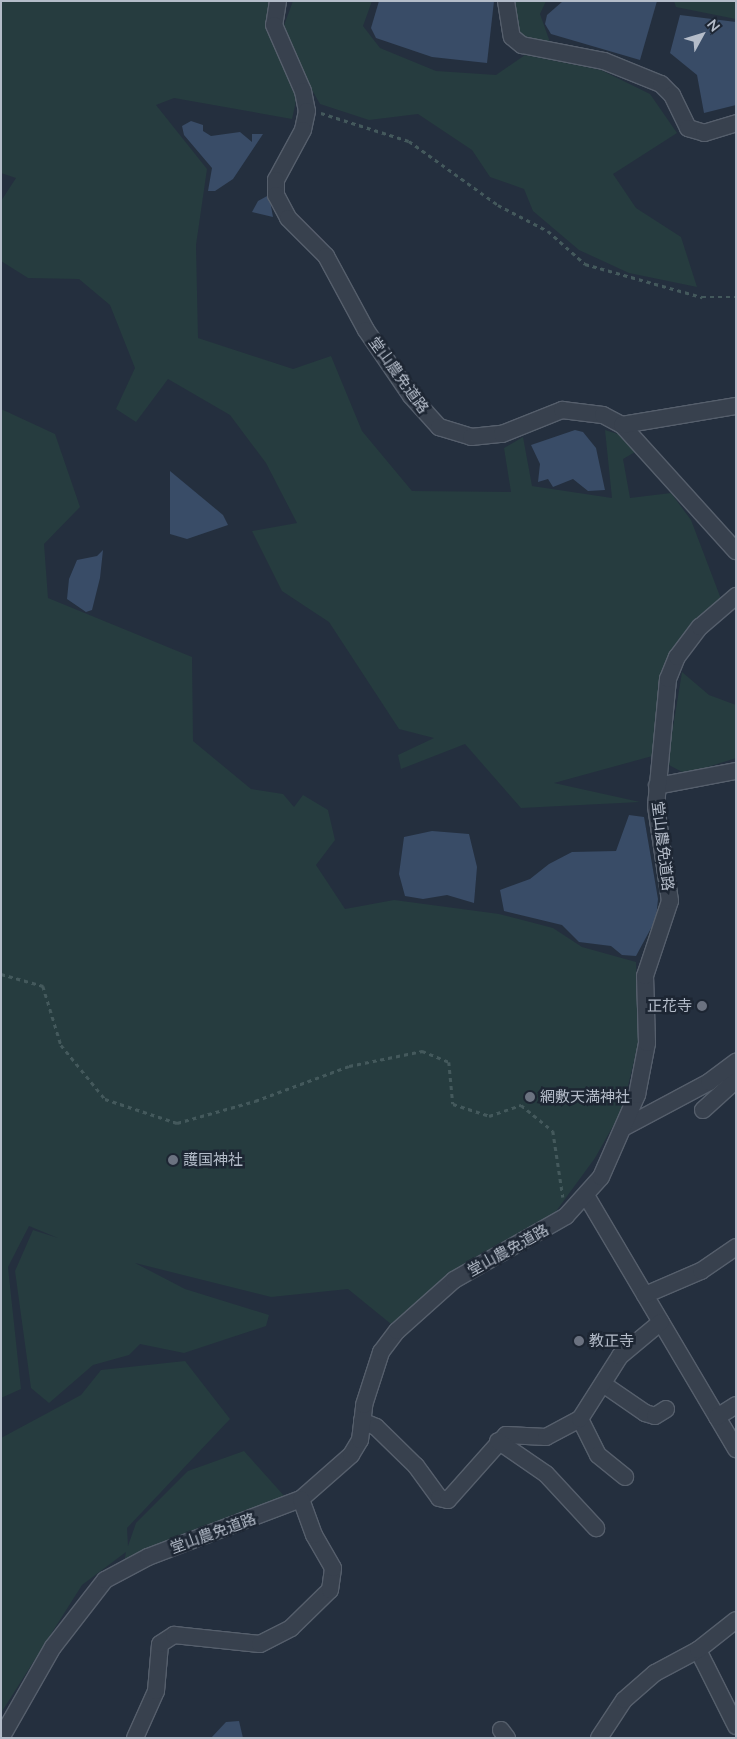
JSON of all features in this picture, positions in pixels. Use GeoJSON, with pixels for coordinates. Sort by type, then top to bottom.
{"type":"FeatureCollection","features":[{"type":"Feature","properties":{"kind":"street","name":"堂山農免道路"},"geometry":{"type":"LineString","coordinates":[[278,1],[274,25],[303,91],[307,111],[303,130],[276,180],[276,195],[288,218],[326,256],[366,330],[427,415],[439,427],[471,437],[502,434],[562,410],[589,411],[622,425],[736,552]]}},
{"type":"Feature","properties":{"kind":"street"},"geometry":{"type":"LineString","coordinates":[[506,1],[512,37],[522,45],[604,62],[662,84],[672,95],[688,128],[704,133],[736,123]]}},
{"type":"Feature","properties":{"kind":"street"},"geometry":{"type":"LineString","coordinates":[[622,425],[736,406]]}},
{"type":"Feature","properties":{"kind":"street","name":"堂山農免道路"},"geometry":{"type":"LineString","coordinates":[[1,1738],[62,1633],[105,1580],[148,1557],[301,1500],[352,1455],[380,1352],[397,1331],[454,1280],[566,1216],[587,1197],[623,1128],[637,1095],[646,1050],[648,958],[670,901],[656,806],[668,678],[677,657],[700,627],[736,596]]}},
{"type":"Feature","properties":{"kind":"street"},"geometry":{"type":"LineString","coordinates":[[657,786],[736,771]]}},
{"type":"Feature","properties":{"kind":"street"},"geometry":{"type":"LineString","coordinates":[[623,1128],[709,1082],[736,1062]]}},
{"type":"Feature","properties":{"kind":"street"},"geometry":{"type":"LineString","coordinates":[[703,1110],[736,1080]]}},
{"type":"Feature","properties":{"kind":"street"},"geometry":{"type":"LineString","coordinates":[[587,1197],[736,1449]]}},
{"type":"Feature","properties":{"kind":"street"},"geometry":{"type":"LineString","coordinates":[[645,1295],[701,1271],[736,1248]]}},
{"type":"Feature","properties":{"kind":"street"},"geometry":{"type":"LineString","coordinates":[[362,1421],[376,1427],[416,1466],[439,1498],[448,1500],[477,1472],[498,1441],[506,1435],[546,1437],[580,1419],[620,1356],[661,1322]]}},
{"type":"Feature","properties":{"kind":"street"},"geometry":{"type":"LineString","coordinates":[[603,1384],[645,1413],[655,1416],[666,1409]]}},
{"type":"Feature","properties":{"kind":"street"},"geometry":{"type":"LineString","coordinates":[[716,1417],[736,1405]]}},
{"type":"Feature","properties":{"kind":"street"},"geometry":{"type":"LineString","coordinates":[[580,1419],[598,1455],[625,1477]]}},
{"type":"Feature","properties":{"kind":"street"},"geometry":{"type":"LineString","coordinates":[[498,1441],[546,1474],[596,1528]]}},
{"type":"Feature","properties":{"kind":"street"},"geometry":{"type":"LineString","coordinates":[[135,1738],[156,1691],[160,1644],[174,1635],[260,1644],[291,1628],[330,1590],[333,1568],[314,1535],[301,1500]]}},
{"type":"Feature","properties":{"kind":"street"},"geometry":{"type":"LineString","coordinates":[[599,1738],[624,1700],[655,1673],[698,1650],[736,1620]]}},
{"type":"Feature","properties":{"kind":"street"},"geometry":{"type":"LineString","coordinates":[[698,1650],[736,1726]]}},
{"type":"Feature","properties":{"kind":"path"},"geometry":{"type":"LineString","coordinates":[[307,111],[342,118],[409,141],[498,205],[548,231],[585,264],[702,297],[736,297]]}},
{"type":"Feature","properties":{"kind":"path"},"geometry":{"type":"LineString","coordinates":[[1,974],[43,986],[61,1045],[105,1099],[176,1123],[255,1101],[349,1066],[422,1051],[450,1062],[453,1104],[489,1116],[521,1105],[553,1131],[566,1216]]}},
{"type":"Feature","properties":{"kind":"green space"},"geometry":{"type":"Polygon","coordinates":[[[1,1],[273,1],[298,92],[292,119],[174,98],[156,105],[207,169],[196,245],[198,338],[293,369],[331,356],[362,431],[412,491],[511,492],[504,448],[523,437],[532,486],[612,498],[605,430],[621,435],[635,452],[623,459],[630,498],[671,493],[691,520],[721,599],[680,640],[656,755],[554,783],[640,802],[521,808],[465,744],[401,769],[398,755],[434,738],[399,729],[329,622],[282,591],[252,531],[297,523],[266,463],[230,415],[168,379],[136,422],[116,409],[135,368],[110,305],[79,279],[28,278],[1,261],[1,201],[16,178],[1,173],[1,1]]]}},
{"type":"Feature","properties":{"kind":"green space"},"geometry":{"type":"Polygon","coordinates":[[[293,1],[372,1],[363,26],[380,48],[436,71],[496,75],[525,55],[601,70],[650,94],[677,133],[613,174],[636,208],[681,237],[697,287],[629,273],[579,250],[533,211],[524,189],[490,177],[472,150],[418,114],[369,120],[320,104],[295,60],[283,28],[293,1]]]}},
{"type":"Feature","properties":{"kind":"green space"},"geometry":{"type":"Polygon","coordinates":[[[511,1],[546,1],[540,14],[551,45],[521,37],[511,1]]]}},
{"type":"Feature","properties":{"kind":"green space"},"geometry":{"type":"Polygon","coordinates":[[[674,1],[736,1],[736,19],[676,7],[674,1]]]}},
{"type":"Feature","properties":{"kind":"green space"},"geometry":{"type":"Polygon","coordinates":[[[1,409],[55,434],[80,507],[44,544],[48,598],[192,657],[193,741],[251,789],[283,794],[294,807],[303,795],[328,810],[335,840],[316,865],[345,909],[394,900],[499,914],[553,928],[582,947],[636,962],[639,1041],[622,1110],[595,1158],[554,1214],[466,1262],[391,1324],[348,1289],[271,1297],[135,1263],[185,1289],[269,1315],[266,1326],[184,1353],[140,1344],[129,1355],[93,1365],[49,1403],[31,1388],[15,1271],[33,1230],[58,1238],[29,1226],[8,1267],[21,1389],[1,1398],[1,409]]]}},
{"type":"Feature","properties":{"kind":"green space"},"geometry":{"type":"Polygon","coordinates":[[[682,672],[709,695],[736,705],[736,758],[686,774],[667,764],[682,672]]]}},
{"type":"Feature","properties":{"kind":"green space"},"geometry":{"type":"Polygon","coordinates":[[[185,1361],[230,1419],[127,1528],[128,1546],[136,1523],[188,1471],[244,1451],[286,1498],[124,1563],[126,1552],[82,1585],[1,1713],[1,1438],[81,1395],[101,1370],[185,1361]]]}},
{"type":"Feature","properties":{"kind":"water"},"geometry":{"type":"Polygon","coordinates":[[[379,1],[494,1],[487,63],[432,57],[376,38],[371,28],[379,1]]]}},
{"type":"Feature","properties":{"kind":"water"},"geometry":{"type":"Polygon","coordinates":[[[563,1],[657,1],[640,60],[551,34],[545,24],[547,15],[563,1]]]}},
{"type":"Feature","properties":{"kind":"water"},"geometry":{"type":"Polygon","coordinates":[[[680,15],[736,22],[736,105],[704,113],[697,75],[670,53],[680,15]]]}},
{"type":"Feature","properties":{"kind":"water"},"geometry":{"type":"Polygon","coordinates":[[[191,121],[203,125],[203,131],[211,136],[240,132],[252,142],[252,134],[263,134],[233,179],[215,191],[208,191],[212,168],[184,135],[182,126],[191,121]]]}},
{"type":"Feature","properties":{"kind":"water"},"geometry":{"type":"Polygon","coordinates":[[[269,195],[273,217],[252,212],[258,201],[269,195]]]}},
{"type":"Feature","properties":{"kind":"water"},"geometry":{"type":"Polygon","coordinates":[[[575,430],[583,432],[596,448],[605,490],[588,491],[573,479],[553,487],[548,479],[538,482],[540,464],[531,445],[575,430]]]}},
{"type":"Feature","properties":{"kind":"water"},"geometry":{"type":"Polygon","coordinates":[[[170,471],[223,515],[228,525],[187,539],[170,534],[170,471]]]}},
{"type":"Feature","properties":{"kind":"water"},"geometry":{"type":"Polygon","coordinates":[[[103,550],[100,578],[92,610],[86,612],[67,599],[69,579],[77,560],[97,556],[103,550]]]}},
{"type":"Feature","properties":{"kind":"water"},"geometry":{"type":"Polygon","coordinates":[[[629,815],[644,817],[658,899],[656,919],[636,956],[622,955],[611,946],[579,942],[562,925],[504,911],[500,890],[530,879],[549,864],[572,852],[616,851],[629,815]]]}},
{"type":"Feature","properties":{"kind":"water"},"geometry":{"type":"Polygon","coordinates":[[[432,831],[469,834],[477,867],[474,903],[447,895],[423,899],[405,896],[399,874],[404,837],[432,831]]]}},
{"type":"Feature","properties":{"kind":"water"},"geometry":{"type":"Polygon","coordinates":[[[239,1721],[243,1738],[211,1738],[226,1722],[239,1721]]]}},
{"type":"Feature","properties":{"kind":"place","name":"正花寺"},"geometry":{"type":"Point","coordinates":[702,1006]}},
{"type":"Feature","properties":{"kind":"place","name":"網敷天満神社"},"geometry":{"type":"Point","coordinates":[530,1097]}},
{"type":"Feature","properties":{"kind":"place","name":"護国神社"},"geometry":{"type":"Point","coordinates":[173,1160]}},
{"type":"Feature","properties":{"kind":"place","name":"教正寺"},"geometry":{"type":"Point","coordinates":[579,1341]}}]}
